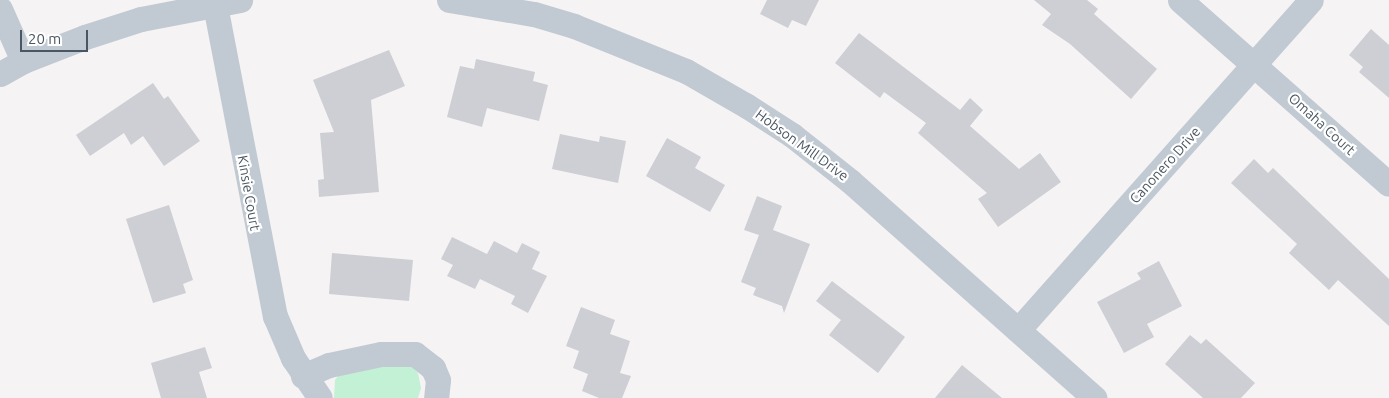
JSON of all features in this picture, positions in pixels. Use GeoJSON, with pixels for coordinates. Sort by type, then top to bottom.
{"type":"FeatureCollection","features":[{"type":"Feature","properties":{"kind":"street"},"geometry":{"type":"LineString","coordinates":[[0,74],[23,61],[141,19],[240,0]]}},
{"type":"Feature","properties":{"kind":"street","name":"Hobson Mill Drive"},"geometry":{"type":"LineString","coordinates":[[449,0],[536,7],[649,55],[747,106],[850,181],[1094,398]]}},
{"type":"Feature","properties":{"kind":"street","name":"Omaha Court"},"geometry":{"type":"LineString","coordinates":[[1180,0],[1389,184]]}},
{"type":"Feature","properties":{"kind":"street","name":"Canonero Drive"},"geometry":{"type":"LineString","coordinates":[[1018,330],[1312,0]]}},
{"type":"Feature","properties":{"kind":"street","name":"Kinsie Court"},"geometry":{"type":"LineString","coordinates":[[215,5],[275,316],[283,340],[303,376],[320,398]]}},
{"type":"Feature","properties":{"kind":"street"},"geometry":{"type":"LineString","coordinates":[[0,9],[23,61]]}},
{"type":"Feature","properties":{"kind":"street"},"geometry":{"type":"LineString","coordinates":[[303,376],[329,365],[381,354],[415,354],[433,368],[438,380],[436,398]]}},
{"type":"Feature","properties":{"kind":"green space"},"geometry":{"type":"Polygon","coordinates":[[[399,362],[413,367],[418,373],[421,388],[418,398],[334,398],[335,380],[339,375],[399,362]]]}},
{"type":"Feature","properties":{"kind":"building"},"geometry":{"type":"Polygon","coordinates":[[[767,0],[819,0],[806,26],[792,20],[788,28],[760,14],[767,0]]]}},
{"type":"Feature","properties":{"kind":"building"},"geometry":{"type":"Polygon","coordinates":[[[1034,0],[1087,0],[1098,9],[1094,14],[1157,69],[1131,99],[1070,44],[1042,25],[1051,14],[1034,0]]]}},
{"type":"Feature","properties":{"kind":"building"},"geometry":{"type":"Polygon","coordinates":[[[1371,29],[1389,45],[1389,98],[1359,72],[1363,67],[1349,55],[1371,29]]]}},
{"type":"Feature","properties":{"kind":"building"},"geometry":{"type":"Polygon","coordinates":[[[859,33],[960,110],[970,98],[983,110],[970,126],[1019,169],[1040,153],[1061,182],[998,227],[978,199],[987,193],[918,133],[926,123],[884,92],[880,98],[835,63],[859,33]]]}},
{"type":"Feature","properties":{"kind":"building"},"geometry":{"type":"Polygon","coordinates":[[[389,50],[405,86],[371,100],[379,192],[319,197],[318,180],[324,179],[320,133],[334,132],[313,80],[389,50]]]}},
{"type":"Feature","properties":{"kind":"building"},"geometry":{"type":"Polygon","coordinates":[[[476,59],[535,72],[533,81],[548,85],[539,121],[487,108],[482,127],[447,117],[460,66],[474,69],[476,59]]]}},
{"type":"Feature","properties":{"kind":"building"},"geometry":{"type":"Polygon","coordinates":[[[153,83],[164,99],[168,96],[200,141],[164,166],[143,136],[131,145],[124,133],[90,156],[76,135],[153,83]]]}},
{"type":"Feature","properties":{"kind":"building"},"geometry":{"type":"Polygon","coordinates":[[[560,134],[599,142],[600,136],[626,141],[618,183],[552,169],[560,134]]]}},
{"type":"Feature","properties":{"kind":"building"},"geometry":{"type":"Polygon","coordinates":[[[667,138],[701,157],[695,168],[725,185],[710,212],[646,176],[667,138]]]}},
{"type":"Feature","properties":{"kind":"building"},"geometry":{"type":"Polygon","coordinates":[[[1254,159],[1268,173],[1273,168],[1389,279],[1389,326],[1338,280],[1329,290],[1289,253],[1297,244],[1231,183],[1254,159]]]}},
{"type":"Feature","properties":{"kind":"building"},"geometry":{"type":"Polygon","coordinates":[[[757,196],[782,206],[773,230],[810,244],[784,313],[782,306],[753,295],[756,288],[741,282],[759,235],[744,230],[757,196]]]}},
{"type":"Feature","properties":{"kind":"building"},"geometry":{"type":"Polygon","coordinates":[[[169,205],[193,280],[183,284],[186,293],[153,303],[126,219],[169,205]]]}},
{"type":"Feature","properties":{"kind":"building"},"geometry":{"type":"Polygon","coordinates":[[[452,237],[487,254],[494,241],[517,253],[522,243],[540,252],[532,269],[547,276],[528,313],[511,304],[515,296],[480,279],[475,289],[447,276],[453,265],[441,259],[452,237]]]}},
{"type":"Feature","properties":{"kind":"building"},"geometry":{"type":"Polygon","coordinates":[[[332,253],[413,260],[409,301],[329,294],[332,253]]]}},
{"type":"Feature","properties":{"kind":"building"},"geometry":{"type":"Polygon","coordinates":[[[1159,261],[1182,306],[1147,324],[1154,337],[1124,353],[1097,302],[1141,279],[1137,273],[1159,261]]]}},
{"type":"Feature","properties":{"kind":"building"},"geometry":{"type":"Polygon","coordinates":[[[832,281],[905,337],[878,373],[829,335],[841,320],[816,301],[832,281]]]}},
{"type":"Feature","properties":{"kind":"building"},"geometry":{"type":"Polygon","coordinates":[[[581,307],[615,320],[610,334],[630,341],[620,373],[631,376],[622,398],[599,398],[582,391],[588,374],[573,368],[579,351],[566,346],[581,307]]]}},
{"type":"Feature","properties":{"kind":"building"},"geometry":{"type":"Polygon","coordinates":[[[1190,335],[1201,344],[1206,339],[1255,383],[1241,398],[1203,398],[1165,364],[1190,335]]]}},
{"type":"Feature","properties":{"kind":"building"},"geometry":{"type":"Polygon","coordinates":[[[205,347],[212,368],[199,372],[207,398],[161,398],[151,363],[205,347]]]}},
{"type":"Feature","properties":{"kind":"building"},"geometry":{"type":"Polygon","coordinates":[[[962,365],[1002,398],[935,398],[962,365]]]}}]}
